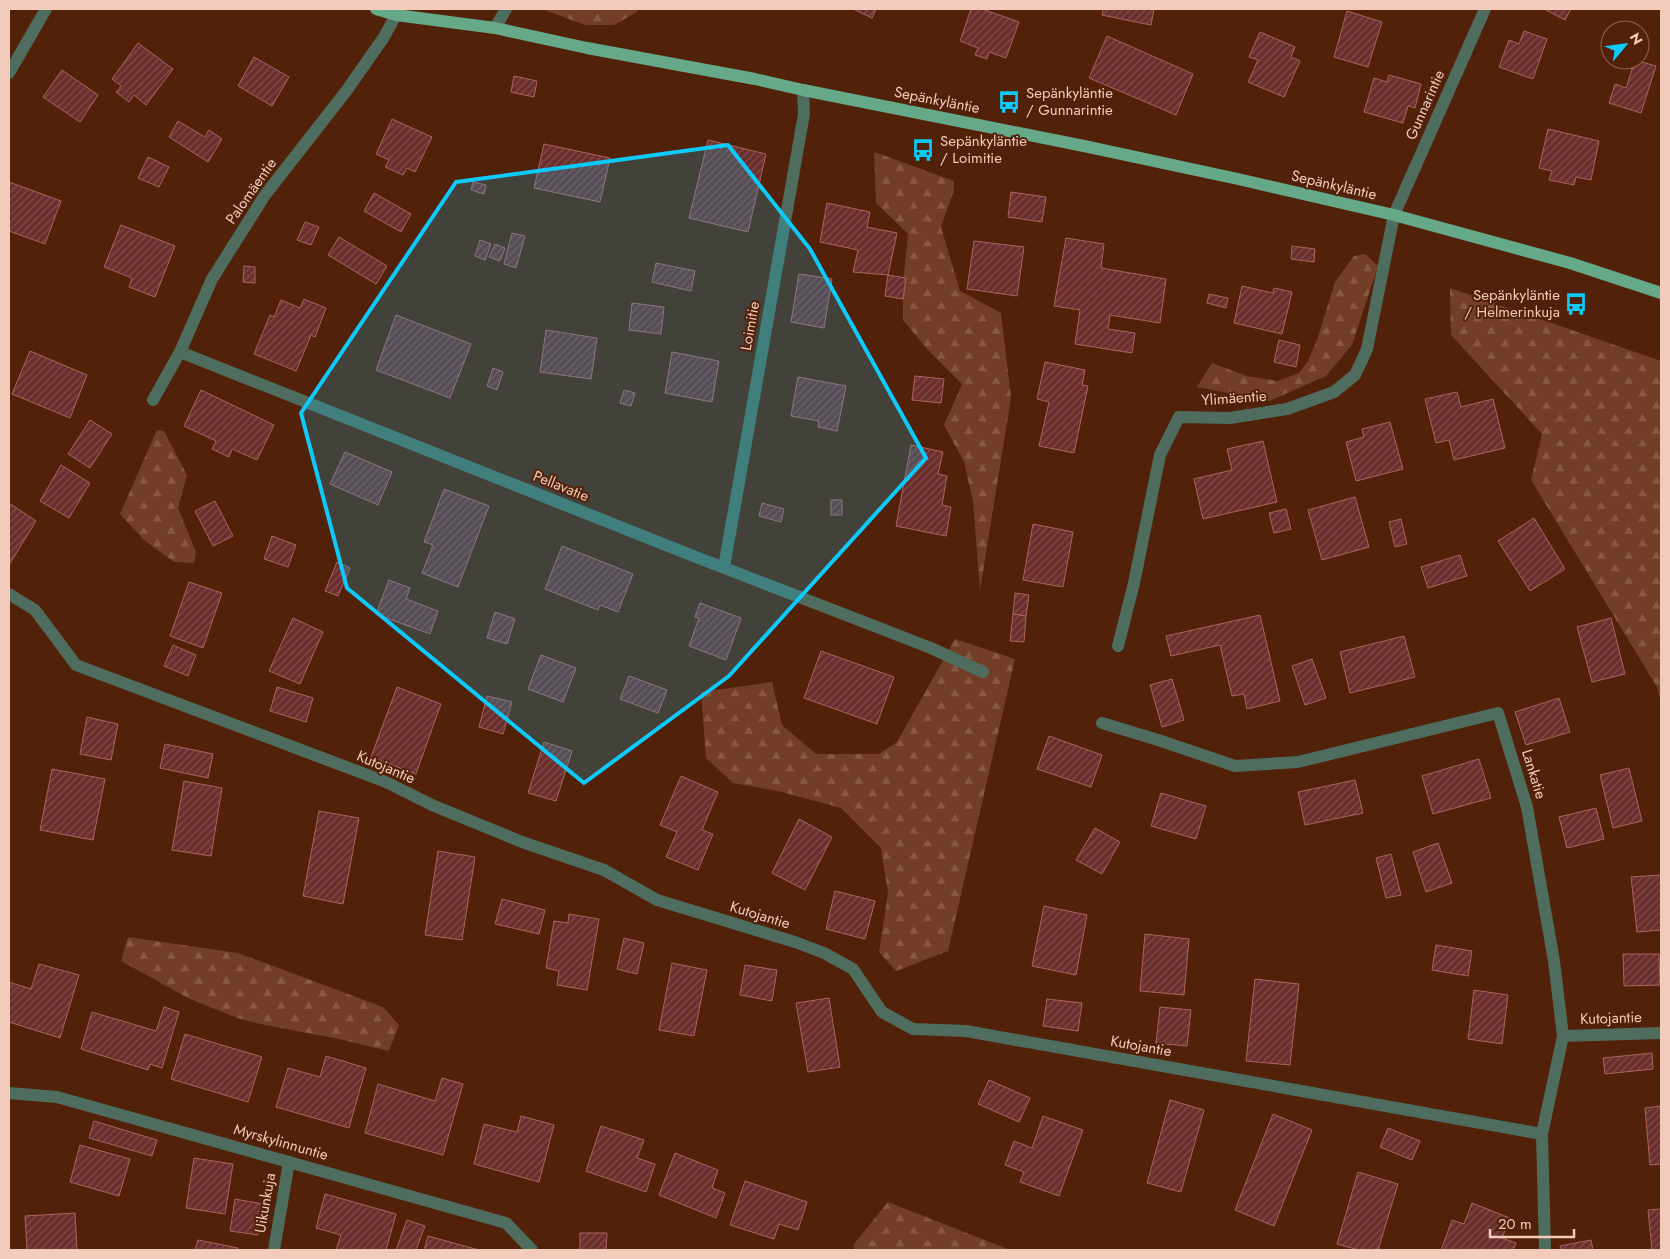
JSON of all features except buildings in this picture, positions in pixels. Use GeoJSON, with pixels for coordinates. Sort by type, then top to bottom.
{"type":"FeatureCollection","features":[{"type":"Feature","properties":{"kind":"main road","name":"Sepänkyläntie"},"geometry":{"type":"LineString","coordinates":[[376,9],[396,15],[494,28],[588,48],[754,78],[803,90],[1238,179],[1394,215],[1570,263],[1661,293]]}},
{"type":"Feature","properties":{"kind":"street"},"geometry":{"type":"LineString","coordinates":[[9,73],[46,9]]}},
{"type":"Feature","properties":{"kind":"street"},"geometry":{"type":"LineString","coordinates":[[494,28],[506,9]]}},
{"type":"Feature","properties":{"kind":"street","name":"Gunnarintie"},"geometry":{"type":"LineString","coordinates":[[1394,215],[1485,9]]}},
{"type":"Feature","properties":{"kind":"street","name":"Palomäentie"},"geometry":{"type":"LineString","coordinates":[[154,400],[180,352],[212,279],[265,195],[347,90],[384,37],[396,15]]}},
{"type":"Feature","properties":{"kind":"street","name":"Loimitie"},"geometry":{"type":"LineString","coordinates":[[724,567],[803,122],[803,90]]}},
{"type":"Feature","properties":{"kind":"street","name":"Ylimäentie"},"geometry":{"type":"LineString","coordinates":[[1118,646],[1138,565],[1160,455],[1179,417],[1230,418],[1287,409],[1334,392],[1355,375],[1367,349],[1394,215]]}},
{"type":"Feature","properties":{"kind":"street","name":"Pellavatie"},"geometry":{"type":"LineString","coordinates":[[180,352],[931,648],[983,672]]}},
{"type":"Feature","properties":{"kind":"street","name":"Kutojantie"},"geometry":{"type":"LineString","coordinates":[[9,594],[35,610],[76,665],[386,782],[432,805],[513,839],[604,870],[657,900],[824,953],[853,969],[882,1012],[913,1029],[966,1031],[1542,1134]]}},
{"type":"Feature","properties":{"kind":"street","name":"Lankatie"},"geometry":{"type":"LineString","coordinates":[[1102,723],[1235,766],[1298,762],[1498,713],[1527,807],[1552,952],[1562,1036],[1542,1134],[1546,1250]]}},
{"type":"Feature","properties":{"kind":"street","name":"Kutojantie"},"geometry":{"type":"LineString","coordinates":[[1562,1036],[1661,1033]]}},
{"type":"Feature","properties":{"kind":"street","name":"Myrskylinnuntie"},"geometry":{"type":"LineString","coordinates":[[9,1093],[57,1097],[506,1222],[532,1250]]}},
{"type":"Feature","properties":{"kind":"street","name":"Uikunkuja"},"geometry":{"type":"LineString","coordinates":[[274,1250],[289,1162]]}},
{"type":"Feature","properties":{"kind":"highlighted area"},"geometry":{"type":"Polygon","coordinates":[[[728,145],[810,249],[926,458],[729,676],[584,783],[347,588],[301,413],[456,182],[728,145]]]}},
{"type":"Feature","properties":{"kind":"green space"},"geometry":{"type":"Polygon","coordinates":[[[542,9],[638,9],[637,12],[614,25],[585,25],[542,9]]]}},
{"type":"Feature","properties":{"kind":"green space"},"geometry":{"type":"Polygon","coordinates":[[[874,152],[954,181],[954,190],[941,227],[960,291],[1001,313],[1011,398],[980,590],[973,501],[964,462],[944,425],[962,384],[927,349],[903,320],[903,283],[908,234],[876,203],[874,152]]]}},
{"type":"Feature","properties":{"kind":"green space"},"geometry":{"type":"Polygon","coordinates":[[[1365,254],[1378,266],[1352,345],[1326,376],[1269,401],[1197,387],[1212,363],[1247,376],[1278,381],[1299,373],[1308,361],[1317,340],[1335,282],[1354,256],[1365,254]]]}},
{"type":"Feature","properties":{"kind":"green space"},"geometry":{"type":"Polygon","coordinates":[[[1450,288],[1661,361],[1661,702],[1657,687],[1531,480],[1542,434],[1451,335],[1450,288]]]}},
{"type":"Feature","properties":{"kind":"green space"},"geometry":{"type":"Polygon","coordinates":[[[157,430],[164,431],[187,475],[178,508],[196,552],[194,563],[174,562],[144,540],[120,514],[157,430]]]}},
{"type":"Feature","properties":{"kind":"green space"},"geometry":{"type":"Polygon","coordinates":[[[955,639],[1015,659],[948,951],[896,971],[879,952],[888,893],[881,848],[841,808],[778,791],[733,783],[706,758],[701,692],[772,682],[782,725],[816,754],[879,754],[897,742],[955,639]]]}},
{"type":"Feature","properties":{"kind":"green space"},"geometry":{"type":"Polygon","coordinates":[[[128,937],[238,953],[383,1007],[399,1025],[389,1051],[237,1018],[188,998],[121,961],[128,937]]]}},
{"type":"Feature","properties":{"kind":"green space"},"geometry":{"type":"Polygon","coordinates":[[[888,1202],[1010,1250],[854,1250],[854,1244],[888,1202]]]}},
{"type":"Feature","properties":{"kind":"place","name":"Sepänkyläntie / Gunnarintie"},"geometry":{"type":"Point","coordinates":[1009,102]}},
{"type":"Feature","properties":{"kind":"place","name":"Sepänkyläntie / Loimitie"},"geometry":{"type":"Point","coordinates":[923,150]}},
{"type":"Feature","properties":{"kind":"place","name":"Sepänkyläntie / Helmerinkuja"},"geometry":{"type":"Point","coordinates":[1576,304]}}]}
